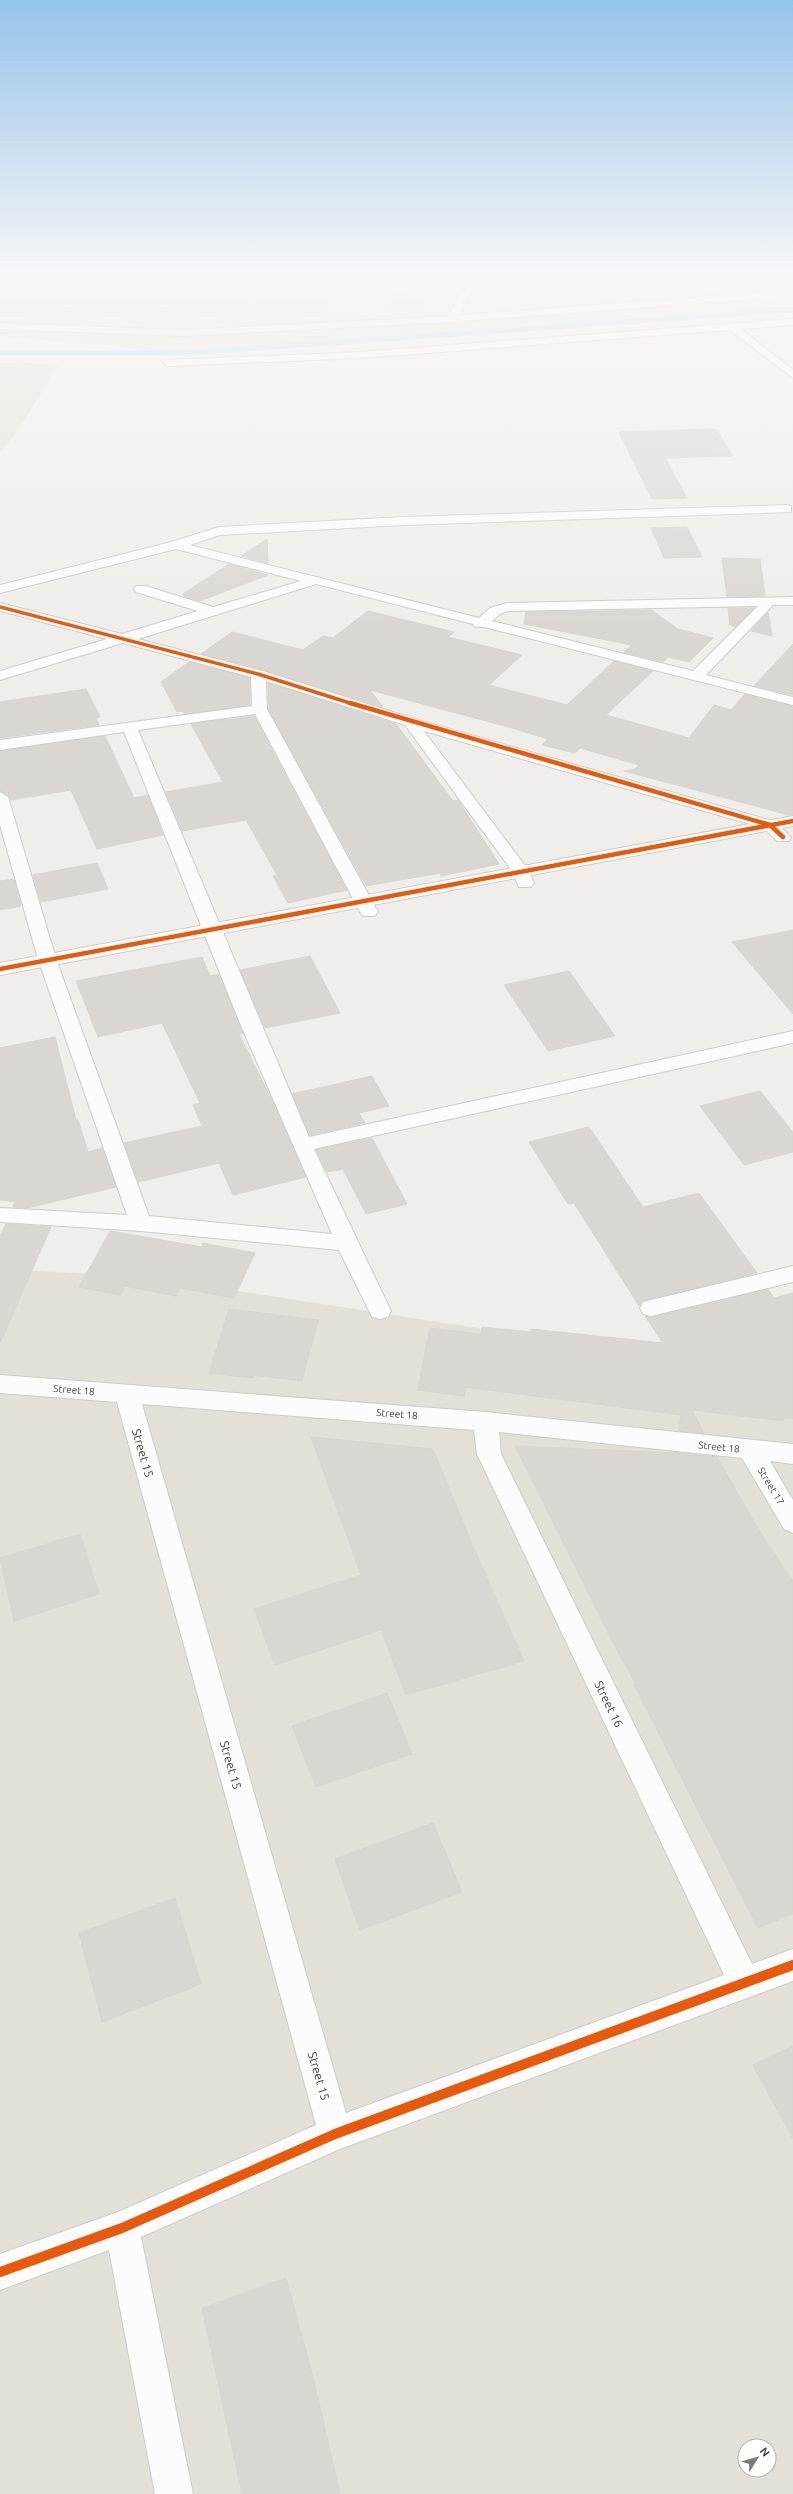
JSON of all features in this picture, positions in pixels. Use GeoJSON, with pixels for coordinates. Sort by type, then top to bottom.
{"type":"FeatureCollection","features":[{"type":"Feature","properties":{"kind":"street"},"geometry":{"type":"LineString","coordinates":[[0,589],[176,545],[219,530],[284,526],[787,509]]}},
{"type":"Feature","properties":{"kind":"street"},"geometry":{"type":"LineString","coordinates":[[176,545],[480,624],[511,628],[695,677],[793,701]]}},
{"type":"Feature","properties":{"kind":"street"},"geometry":{"type":"LineString","coordinates":[[0,676],[313,581]]}},
{"type":"Feature","properties":{"kind":"street"},"geometry":{"type":"LineString","coordinates":[[141,589],[214,612]]}},
{"type":"Feature","properties":{"kind":"street"},"geometry":{"type":"LineString","coordinates":[[480,624],[495,611],[507,607],[793,601]]}},
{"type":"Feature","properties":{"kind":"street"},"geometry":{"type":"LineString","coordinates":[[695,677],[769,602]]}},
{"type":"Feature","properties":{"kind":"street"},"geometry":{"type":"LineString","coordinates":[[0,608],[119,640],[258,674],[410,722],[782,832]]}},
{"type":"Feature","properties":{"kind":"street"},"geometry":{"type":"LineString","coordinates":[[258,674],[260,709],[367,906]]}},
{"type":"Feature","properties":{"kind":"street"},"geometry":{"type":"LineString","coordinates":[[0,745],[260,709]]}},
{"type":"Feature","properties":{"kind":"street"},"geometry":{"type":"LineString","coordinates":[[410,722],[522,877]]}},
{"type":"Feature","properties":{"kind":"street"},"geometry":{"type":"LineString","coordinates":[[129,727],[213,936],[302,1145],[346,1243],[380,1311]]}},
{"type":"Feature","properties":{"kind":"street"},"geometry":{"type":"LineString","coordinates":[[0,797],[49,965],[141,1223]]}},
{"type":"Feature","properties":{"kind":"street"},"geometry":{"type":"LineString","coordinates":[[0,969],[49,965],[213,936],[522,877],[782,832],[793,821]]}},
{"type":"Feature","properties":{"kind":"street"},"geometry":{"type":"LineString","coordinates":[[0,981],[49,965]]}},
{"type":"Feature","properties":{"kind":"street"},"geometry":{"type":"LineString","coordinates":[[302,1145],[793,1037]]}},
{"type":"Feature","properties":{"kind":"street"},"geometry":{"type":"LineString","coordinates":[[0,1215],[141,1223],[346,1243]]}},
{"type":"Feature","properties":{"kind":"street"},"geometry":{"type":"LineString","coordinates":[[651,1308],[793,1274]]}},
{"type":"Feature","properties":{"kind":"street","name":"Street 18"},"geometry":{"type":"LineString","coordinates":[[0,1384],[126,1395],[272,1403],[485,1421],[793,1454]]}},
{"type":"Feature","properties":{"kind":"street","name":"Street 15"},"geometry":{"type":"LineString","coordinates":[[126,1395],[335,2134]]}},
{"type":"Feature","properties":{"kind":"street","name":"Street 16"},"geometry":{"type":"LineString","coordinates":[[485,1421],[489,1454],[744,1983]]}},
{"type":"Feature","properties":{"kind":"street","name":"Street 17"},"geometry":{"type":"LineString","coordinates":[[750,1450],[793,1522]]}},
{"type":"Feature","properties":{"kind":"street"},"geometry":{"type":"LineString","coordinates":[[0,2272],[122,2228],[335,2134],[793,1965]]}},
{"type":"Feature","properties":{"kind":"street"},"geometry":{"type":"LineString","coordinates":[[122,2228],[174,2494]]}},
{"type":"Feature","properties":{"kind":"shaded area"},"geometry":{"type":"Polygon","coordinates":[[[0,393],[41,393],[16,433],[0,453],[0,393]]]}},
{"type":"Feature","properties":{"kind":"shaded area"},"geometry":{"type":"Polygon","coordinates":[[[0,1269],[148,1277],[793,1377],[793,2494],[0,2494],[0,1269]]]}},
{"type":"Feature","properties":{"kind":"building"},"geometry":{"type":"Polygon","coordinates":[[[716,429],[733,456],[665,458],[687,498],[652,499],[619,432],[716,429]]]}},
{"type":"Feature","properties":{"kind":"building"},"geometry":{"type":"Polygon","coordinates":[[[687,527],[702,557],[664,558],[651,528],[687,527]]]}},
{"type":"Feature","properties":{"kind":"building"},"geometry":{"type":"Polygon","coordinates":[[[267,539],[268,563],[241,556],[267,539]]]}},
{"type":"Feature","properties":{"kind":"building"},"geometry":{"type":"Polygon","coordinates":[[[722,558],[760,559],[765,596],[727,597],[722,558]]]}},
{"type":"Feature","properties":{"kind":"building"},"geometry":{"type":"Polygon","coordinates":[[[229,564],[268,575],[200,601],[184,596],[183,594],[229,564]]]}},
{"type":"Feature","properties":{"kind":"building"},"geometry":{"type":"Polygon","coordinates":[[[728,608],[754,608],[735,627],[730,625],[728,608]]]}},
{"type":"Feature","properties":{"kind":"building"},"geometry":{"type":"Polygon","coordinates":[[[651,610],[678,629],[713,638],[689,662],[668,657],[663,662],[624,652],[632,645],[524,624],[526,612],[651,610]]]}},
{"type":"Feature","properties":{"kind":"building"},"geometry":{"type":"Polygon","coordinates":[[[368,611],[454,632],[448,637],[522,655],[489,685],[567,705],[614,661],[653,671],[606,715],[689,738],[714,705],[731,710],[745,694],[793,706],[793,815],[624,771],[635,769],[639,765],[580,748],[575,753],[542,745],[548,739],[512,728],[370,690],[383,707],[263,670],[201,654],[232,632],[303,650],[323,636],[333,638],[368,611]]]}},
{"type":"Feature","properties":{"kind":"building"},"geometry":{"type":"Polygon","coordinates":[[[768,612],[772,636],[751,631],[768,612]]]}},
{"type":"Feature","properties":{"kind":"building"},"geometry":{"type":"Polygon","coordinates":[[[793,644],[793,695],[754,686],[793,644]]]}},
{"type":"Feature","properties":{"kind":"building"},"geometry":{"type":"Polygon","coordinates":[[[189,662],[250,678],[250,705],[185,714],[183,711],[177,712],[161,682],[189,662]]]}},
{"type":"Feature","properties":{"kind":"building"},"geometry":{"type":"Polygon","coordinates":[[[268,683],[396,724],[453,801],[458,800],[499,864],[441,876],[440,873],[366,886],[268,709],[268,683]]]}},
{"type":"Feature","properties":{"kind":"building"},"geometry":{"type":"Polygon","coordinates":[[[86,689],[100,717],[96,718],[99,725],[0,738],[0,702],[86,689]]]}},
{"type":"Feature","properties":{"kind":"building"},"geometry":{"type":"Polygon","coordinates":[[[254,716],[347,890],[288,903],[273,876],[277,875],[246,820],[182,831],[166,792],[223,782],[191,724],[254,716]]]}},
{"type":"Feature","properties":{"kind":"building"},"geometry":{"type":"Polygon","coordinates":[[[105,736],[134,798],[148,795],[163,835],[97,849],[71,790],[11,800],[9,796],[0,791],[0,751],[105,736]]]}},
{"type":"Feature","properties":{"kind":"building"},"geometry":{"type":"Polygon","coordinates":[[[97,863],[108,889],[41,902],[33,875],[97,863]]]}},
{"type":"Feature","properties":{"kind":"building"},"geometry":{"type":"Polygon","coordinates":[[[14,879],[21,906],[0,910],[0,881],[14,879]]]}},
{"type":"Feature","properties":{"kind":"building"},"geometry":{"type":"Polygon","coordinates":[[[793,930],[793,1014],[732,942],[793,930]]]}},
{"type":"Feature","properties":{"kind":"building"},"geometry":{"type":"Polygon","coordinates":[[[310,956],[340,1013],[265,1028],[240,970],[310,956]]]}},
{"type":"Feature","properties":{"kind":"building"},"geometry":{"type":"Polygon","coordinates":[[[202,957],[210,976],[219,974],[243,1033],[239,1034],[271,1098],[306,1177],[233,1195],[219,1163],[138,1182],[124,1143],[202,1126],[193,1105],[200,1103],[162,1023],[98,1037],[76,981],[202,957]]]}},
{"type":"Feature","properties":{"kind":"building"},"geometry":{"type":"Polygon","coordinates":[[[569,971],[615,1036],[548,1051],[504,985],[569,971]]]}},
{"type":"Feature","properties":{"kind":"building"},"geometry":{"type":"Polygon","coordinates":[[[55,1037],[76,1120],[78,1120],[88,1152],[102,1148],[116,1187],[27,1208],[13,1207],[15,1202],[0,1200],[0,1048],[55,1037]]]}},
{"type":"Feature","properties":{"kind":"building"},"geometry":{"type":"Polygon","coordinates":[[[372,1076],[389,1106],[359,1113],[365,1123],[310,1135],[292,1094],[372,1076]]]}},
{"type":"Feature","properties":{"kind":"building"},"geometry":{"type":"Polygon","coordinates":[[[760,1091],[793,1132],[793,1152],[744,1165],[700,1106],[760,1091]]]}},
{"type":"Feature","properties":{"kind":"building"},"geometry":{"type":"Polygon","coordinates":[[[589,1127],[643,1207],[699,1193],[757,1273],[643,1301],[639,1306],[574,1203],[568,1204],[529,1142],[589,1127]]]}},
{"type":"Feature","properties":{"kind":"building"},"geometry":{"type":"Polygon","coordinates":[[[372,1138],[407,1204],[366,1214],[343,1169],[327,1172],[316,1150],[372,1138]]]}},
{"type":"Feature","properties":{"kind":"building"},"geometry":{"type":"Polygon","coordinates":[[[6,1224],[51,1227],[0,1343],[0,1236],[6,1224]]]}},
{"type":"Feature","properties":{"kind":"building"},"geometry":{"type":"Polygon","coordinates":[[[110,1231],[202,1247],[203,1243],[255,1253],[234,1298],[180,1288],[176,1296],[125,1286],[120,1295],[79,1287],[110,1231]]]}},
{"type":"Feature","properties":{"kind":"building"},"geometry":{"type":"Polygon","coordinates":[[[768,1289],[774,1298],[793,1293],[793,1419],[784,1418],[784,1421],[692,1410],[704,1433],[679,1431],[681,1415],[465,1387],[464,1396],[418,1390],[430,1328],[481,1334],[482,1327],[531,1332],[531,1329],[663,1343],[645,1316],[651,1317],[768,1289]]]}},
{"type":"Feature","properties":{"kind":"building"},"geometry":{"type":"Polygon","coordinates":[[[229,1309],[318,1320],[302,1381],[254,1375],[253,1378],[209,1373],[229,1309]]]}},
{"type":"Feature","properties":{"kind":"building"},"geometry":{"type":"Polygon","coordinates":[[[311,1437],[433,1449],[472,1544],[524,1661],[406,1695],[381,1630],[275,1665],[254,1609],[361,1575],[311,1437]]]}},
{"type":"Feature","properties":{"kind":"building"},"geometry":{"type":"Polygon","coordinates":[[[515,1446],[678,1453],[717,1457],[755,1524],[793,1581],[793,1914],[758,1928],[634,1685],[636,1684],[612,1641],[515,1446]]]}},
{"type":"Feature","properties":{"kind":"building"},"geometry":{"type":"Polygon","coordinates":[[[80,1534],[99,1594],[14,1621],[0,1558],[80,1534]]]}},
{"type":"Feature","properties":{"kind":"building"},"geometry":{"type":"Polygon","coordinates":[[[387,1693],[412,1754],[316,1787],[292,1726],[387,1693]]]}},
{"type":"Feature","properties":{"kind":"building"},"geometry":{"type":"Polygon","coordinates":[[[433,1823],[462,1892],[360,1930],[335,1859],[433,1823]]]}},
{"type":"Feature","properties":{"kind":"building"},"geometry":{"type":"Polygon","coordinates":[[[175,1898],[201,1984],[102,2022],[79,1933],[175,1898]]]}},
{"type":"Feature","properties":{"kind":"building"},"geometry":{"type":"Polygon","coordinates":[[[793,2046],[793,2139],[753,2065],[793,2046]]]}},
{"type":"Feature","properties":{"kind":"building"},"geometry":{"type":"Polygon","coordinates":[[[286,2278],[313,2377],[340,2494],[242,2494],[202,2308],[286,2278]]]}},
{"type":"Feature","properties":{"kind":"cycle path"},"geometry":{"type":"LineString","coordinates":[[0,607],[258,674],[410,722],[770,825],[783,837]]}},
{"type":"Feature","properties":{"kind":"cycle path"},"geometry":{"type":"LineString","coordinates":[[0,969],[793,821]]}},
{"type":"Feature","properties":{"kind":"cycle path"},"geometry":{"type":"LineString","coordinates":[[0,2272],[122,2228],[335,2134],[793,1965]]}}]}
